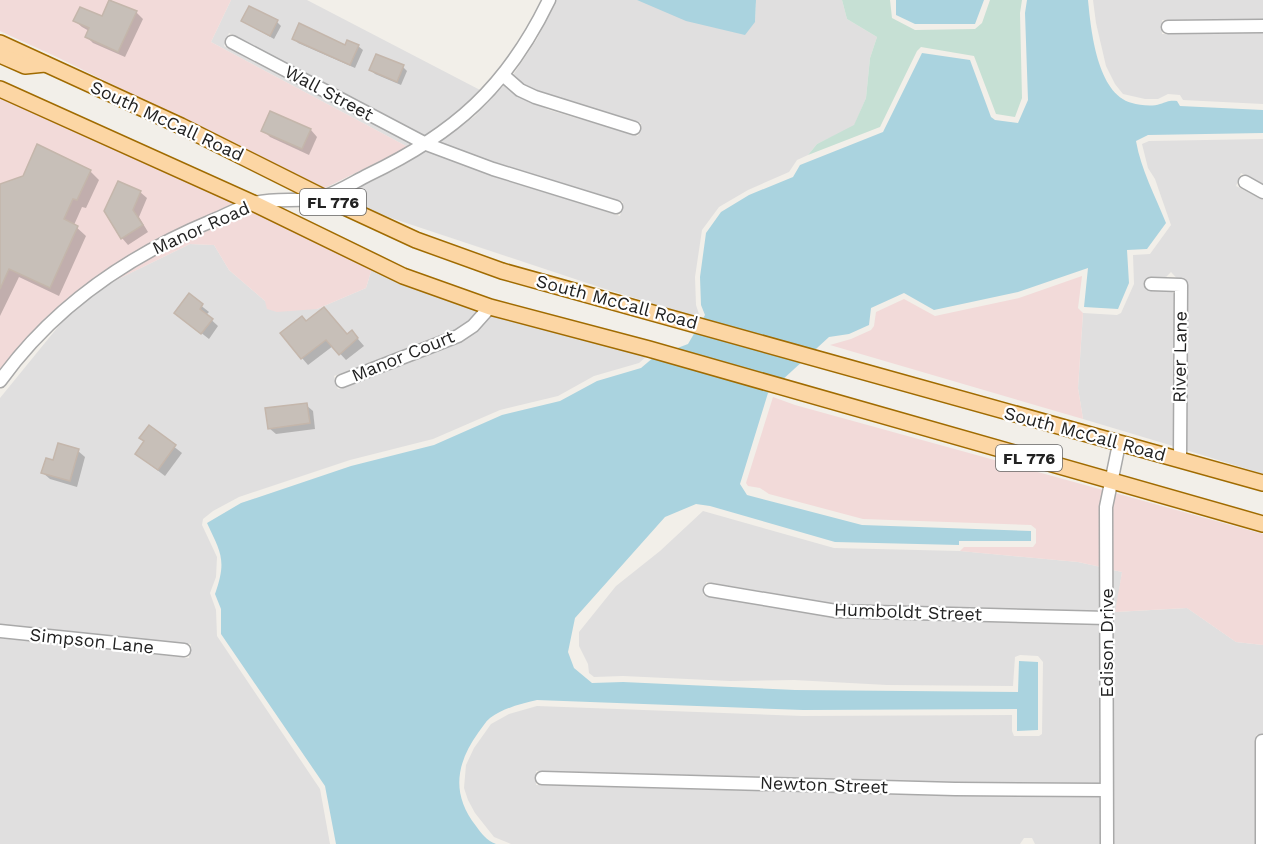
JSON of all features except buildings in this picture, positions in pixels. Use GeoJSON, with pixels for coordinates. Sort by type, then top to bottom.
{"type":"FeatureCollection","features":[{"type":"Feature","properties":{"kind":"main road","name":"South McCall Road"},"geometry":{"type":"LineString","coordinates":[[0,43],[181,126],[323,197],[416,240],[502,271],[1263,483]]}},
{"type":"Feature","properties":{"kind":"main road"},"geometry":{"type":"LineString","coordinates":[[0,55],[25,66],[45,64]]}},
{"type":"Feature","properties":{"kind":"main road","name":"South McCall Road"},"geometry":{"type":"LineString","coordinates":[[0,89],[253,203],[403,276],[490,307],[649,349],[1263,524]]}},
{"type":"Feature","properties":{"kind":"street","name":"Manor Road"},"geometry":{"type":"LineString","coordinates":[[0,381],[48,324],[101,281],[159,245],[253,203],[323,197],[392,164],[426,144],[472,110],[504,76],[531,35],[549,0]]}},
{"type":"Feature","properties":{"kind":"street"},"geometry":{"type":"LineString","coordinates":[[1168,27],[1263,26]]}},
{"type":"Feature","properties":{"kind":"street","name":"Wall Street"},"geometry":{"type":"LineString","coordinates":[[232,42],[426,144],[493,170],[616,207]]}},
{"type":"Feature","properties":{"kind":"street"},"geometry":{"type":"LineString","coordinates":[[504,76],[520,90],[535,97],[634,128]]}},
{"type":"Feature","properties":{"kind":"street"},"geometry":{"type":"LineString","coordinates":[[1245,182],[1263,192]]}},
{"type":"Feature","properties":{"kind":"street","name":"River Lane"},"geometry":{"type":"LineString","coordinates":[[1151,284],[1181,285],[1180,459]]}},
{"type":"Feature","properties":{"kind":"street","name":"Manor Court"},"geometry":{"type":"LineString","coordinates":[[342,381],[458,336],[473,326],[490,307]]}},
{"type":"Feature","properties":{"kind":"street","name":"Edison Drive"},"geometry":{"type":"LineString","coordinates":[[1107,844],[1106,507],[1119,444]]}},
{"type":"Feature","properties":{"kind":"street","name":"Humboldt Street"},"geometry":{"type":"LineString","coordinates":[[710,590],[836,611],[1107,618]]}},
{"type":"Feature","properties":{"kind":"street","name":"Simpson Lane"},"geometry":{"type":"LineString","coordinates":[[0,631],[184,650]]}},
{"type":"Feature","properties":{"kind":"street"},"geometry":{"type":"LineString","coordinates":[[1262,844],[1263,741]]}},
{"type":"Feature","properties":{"kind":"street","name":"Newton Street"},"geometry":{"type":"LineString","coordinates":[[542,778],[955,789],[1106,790]]}},
{"type":"Feature","properties":{"kind":"shaded area"},"geometry":{"type":"Polygon","coordinates":[[[0,0],[231,0],[211,42],[408,147],[323,189],[0,31],[0,0]]]}},
{"type":"Feature","properties":{"kind":"shaded area"},"geometry":{"type":"Polygon","coordinates":[[[231,0],[307,0],[482,91],[426,136],[229,33],[224,46],[412,144],[408,147],[211,42],[231,0]]]}},
{"type":"Feature","properties":{"kind":"shaded area"},"geometry":{"type":"Polygon","coordinates":[[[556,0],[637,0],[755,22],[756,0],[842,0],[847,19],[877,37],[870,58],[866,98],[854,126],[817,144],[808,155],[797,160],[789,172],[748,190],[719,207],[702,230],[695,277],[696,305],[699,314],[697,317],[367,210],[339,197],[395,170],[426,151],[492,176],[620,216],[623,202],[495,163],[440,142],[475,116],[504,85],[517,96],[549,110],[638,136],[641,123],[553,97],[523,84],[513,75],[537,39],[556,0]]]}},
{"type":"Feature","properties":{"kind":"shaded area"},"geometry":{"type":"Polygon","coordinates":[[[1093,0],[1263,0],[1263,19],[1162,20],[1162,34],[1263,33],[1263,104],[1183,100],[1180,95],[1168,94],[1158,99],[1145,99],[1123,94],[1106,66],[1093,0]]]}},
{"type":"Feature","properties":{"kind":"shaded area"},"geometry":{"type":"Polygon","coordinates":[[[0,97],[236,203],[156,239],[98,275],[44,319],[0,370],[0,97]]]}},
{"type":"Feature","properties":{"kind":"shaded area"},"geometry":{"type":"Polygon","coordinates":[[[1263,139],[1263,184],[1241,173],[1236,186],[1263,200],[1263,474],[1186,450],[1185,287],[1171,272],[1162,281],[1175,295],[1173,446],[1083,419],[1078,388],[1083,313],[1117,315],[1121,313],[1134,284],[1133,255],[1150,254],[1171,225],[1155,179],[1148,168],[1142,144],[1149,141],[1263,139]]]}},
{"type":"Feature","properties":{"kind":"shaded area"},"geometry":{"type":"Polygon","coordinates":[[[253,211],[372,268],[366,288],[317,309],[277,312],[267,309],[265,301],[229,270],[214,245],[190,244],[112,282],[162,251],[253,211]]]}},
{"type":"Feature","properties":{"kind":"shaded area"},"geometry":{"type":"Polygon","coordinates":[[[190,244],[214,245],[229,270],[265,301],[317,309],[366,288],[372,268],[479,310],[456,330],[334,376],[338,389],[460,342],[478,331],[492,314],[647,356],[639,363],[594,376],[558,396],[500,410],[433,439],[350,460],[239,497],[203,519],[202,525],[217,557],[216,577],[210,593],[216,610],[217,636],[320,789],[330,844],[0,844],[0,638],[189,658],[191,644],[0,624],[0,398],[66,317],[110,283],[190,244]]]}},
{"type":"Feature","properties":{"kind":"shaded area"},"geometry":{"type":"Polygon","coordinates":[[[1082,276],[1078,308],[1083,313],[1078,388],[1083,419],[830,345],[871,330],[874,326],[876,312],[904,299],[935,316],[1019,298],[1082,276]]]}},
{"type":"Feature","properties":{"kind":"shaded area"},"geometry":{"type":"Polygon","coordinates":[[[773,397],[1103,490],[1100,507],[1101,567],[1078,562],[960,551],[964,547],[1033,547],[1036,543],[1036,529],[1031,525],[863,519],[769,494],[760,488],[748,486],[746,483],[773,397]]]}},
{"type":"Feature","properties":{"kind":"shaded area"},"geometry":{"type":"Polygon","coordinates":[[[1115,493],[1263,534],[1263,645],[1236,642],[1187,608],[1115,612],[1122,572],[1113,570],[1115,493]]]}},
{"type":"Feature","properties":{"kind":"shaded area"},"geometry":{"type":"Polygon","coordinates":[[[703,511],[834,548],[960,551],[1078,562],[1101,567],[1101,611],[837,604],[706,582],[703,595],[836,618],[1101,624],[1100,783],[955,782],[536,771],[536,785],[955,796],[1100,797],[1101,844],[1035,844],[1032,838],[1024,838],[1020,844],[511,844],[494,837],[468,800],[464,788],[466,765],[474,748],[491,724],[509,714],[537,706],[802,716],[1012,715],[1014,736],[1042,734],[1043,662],[1038,656],[1015,657],[1013,686],[594,677],[589,673],[588,664],[579,646],[579,632],[616,586],[660,551],[703,511]]]}},
{"type":"Feature","properties":{"kind":"shaded area"},"geometry":{"type":"Polygon","coordinates":[[[1113,570],[1122,572],[1116,612],[1187,608],[1236,642],[1263,645],[1263,734],[1256,735],[1256,844],[1114,844],[1113,570]]]}},
{"type":"Feature","properties":{"kind":"green space"},"geometry":{"type":"Polygon","coordinates":[[[842,0],[890,0],[892,18],[915,30],[975,29],[982,23],[990,0],[1022,0],[1020,13],[1022,98],[1015,117],[996,114],[974,56],[921,47],[880,127],[808,155],[817,144],[854,125],[866,98],[870,58],[877,37],[847,19],[842,0]]]}},
{"type":"Feature","properties":{"kind":"water"},"geometry":{"type":"Polygon","coordinates":[[[637,0],[756,0],[755,22],[745,35],[686,21],[637,0]]]}},
{"type":"Feature","properties":{"kind":"water"},"geometry":{"type":"Polygon","coordinates":[[[896,0],[984,0],[975,24],[915,24],[896,15],[896,0]]]}},
{"type":"Feature","properties":{"kind":"water"},"geometry":{"type":"Polygon","coordinates":[[[1027,0],[1088,0],[1098,59],[1103,74],[1120,97],[1132,103],[1146,105],[1177,101],[1180,106],[1263,110],[1263,133],[1148,135],[1136,141],[1145,172],[1166,223],[1147,249],[1127,250],[1129,283],[1118,309],[1084,307],[1088,268],[1018,292],[934,310],[904,293],[871,308],[869,325],[849,334],[829,337],[768,393],[740,484],[747,495],[862,525],[1031,531],[1031,541],[959,541],[959,545],[835,542],[696,504],[665,517],[575,618],[568,652],[574,668],[592,683],[623,682],[795,690],[1018,692],[1019,661],[1038,662],[1038,730],[1017,731],[1017,709],[803,710],[537,700],[507,709],[488,720],[471,745],[461,768],[460,791],[468,814],[484,836],[496,844],[336,844],[325,786],[221,634],[221,609],[215,594],[221,573],[221,557],[207,523],[241,503],[351,466],[434,445],[502,415],[560,401],[597,381],[641,368],[654,357],[688,344],[705,315],[701,305],[700,277],[706,233],[721,212],[749,195],[793,177],[800,165],[883,132],[922,53],[970,60],[991,117],[995,120],[1018,123],[1028,100],[1025,13],[1027,0]]]}}]}
